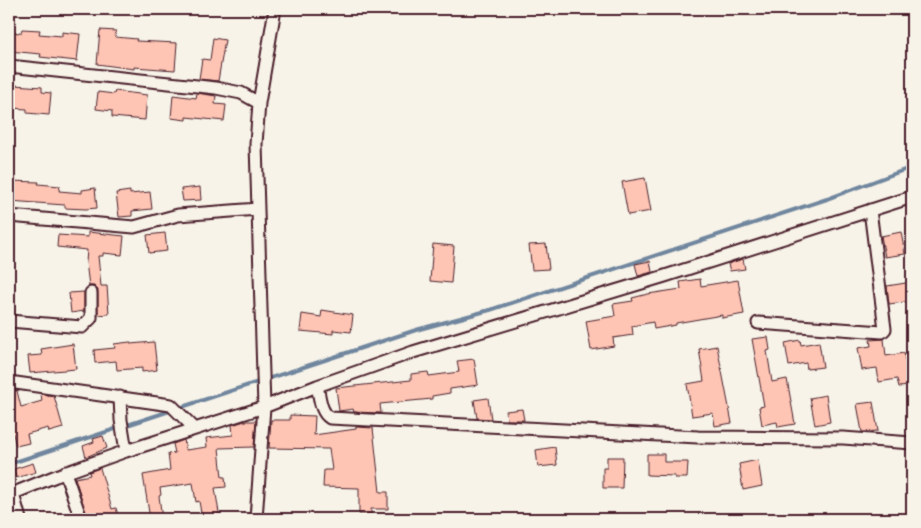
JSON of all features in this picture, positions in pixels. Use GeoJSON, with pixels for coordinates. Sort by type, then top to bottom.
{"type":"FeatureCollection","features":[{"type":"Feature","properties":{"kind":"street"},"geometry":{"type":"LineString","coordinates":[[256,519],[264,407],[256,144],[259,102],[275,9]]}},
{"type":"Feature","properties":{"kind":"street"},"geometry":{"type":"LineString","coordinates":[[9,66],[216,88],[241,93],[259,102]]}},
{"type":"Feature","properties":{"kind":"street"},"geometry":{"type":"LineString","coordinates":[[20,519],[11,494],[65,472],[264,407],[413,352],[665,276],[912,197]]}},
{"type":"Feature","properties":{"kind":"street"},"geometry":{"type":"LineString","coordinates":[[9,216],[134,227],[178,215],[258,209]]}},
{"type":"Feature","properties":{"kind":"street"},"geometry":{"type":"LineString","coordinates":[[758,323],[882,332],[885,329],[870,210]]}},
{"type":"Feature","properties":{"kind":"street"},"geometry":{"type":"LineString","coordinates":[[9,321],[82,327],[91,318],[92,293]]}},
{"type":"Feature","properties":{"kind":"street"},"geometry":{"type":"LineString","coordinates":[[9,382],[171,405],[195,429]]}},
{"type":"Feature","properties":{"kind":"street"},"geometry":{"type":"LineString","coordinates":[[317,386],[322,410],[330,418],[698,437],[843,438],[912,443]]}},
{"type":"Feature","properties":{"kind":"street"},"geometry":{"type":"LineString","coordinates":[[120,397],[126,451]]}},
{"type":"Feature","properties":{"kind":"street"},"geometry":{"type":"LineString","coordinates":[[65,472],[80,519]]}},
{"type":"Feature","properties":{"kind":"building"},"geometry":{"type":"Polygon","coordinates":[[[22,29],[40,30],[39,34],[62,36],[62,32],[80,34],[77,61],[40,57],[41,54],[9,51],[9,32],[21,33],[22,29]]]}},
{"type":"Feature","properties":{"kind":"building"},"geometry":{"type":"Polygon","coordinates":[[[100,30],[116,31],[115,37],[137,39],[136,41],[177,43],[175,70],[134,67],[134,69],[97,64],[100,30]]]}},
{"type":"Feature","properties":{"kind":"building"},"geometry":{"type":"Polygon","coordinates":[[[213,38],[225,40],[218,81],[199,79],[202,59],[210,60],[213,38]]]}},
{"type":"Feature","properties":{"kind":"building"},"geometry":{"type":"Polygon","coordinates":[[[14,85],[42,87],[42,92],[51,93],[49,115],[27,113],[27,109],[11,108],[14,85]]]}},
{"type":"Feature","properties":{"kind":"building"},"geometry":{"type":"Polygon","coordinates":[[[115,91],[147,95],[145,120],[112,117],[112,111],[96,109],[98,92],[114,94],[115,91]]]}},
{"type":"Feature","properties":{"kind":"building"},"geometry":{"type":"Polygon","coordinates":[[[197,93],[216,96],[215,104],[226,105],[224,121],[186,117],[186,120],[171,118],[173,95],[196,98],[197,93]]]}},
{"type":"Feature","properties":{"kind":"building"},"geometry":{"type":"Polygon","coordinates":[[[645,178],[651,211],[628,215],[622,182],[645,178]]]}},
{"type":"Feature","properties":{"kind":"building"},"geometry":{"type":"Polygon","coordinates":[[[9,181],[39,182],[38,184],[60,186],[59,191],[82,193],[82,190],[95,188],[97,208],[65,208],[65,205],[9,201],[9,181]]]}},
{"type":"Feature","properties":{"kind":"building"},"geometry":{"type":"Polygon","coordinates":[[[200,187],[201,200],[183,201],[181,189],[200,187]]]}},
{"type":"Feature","properties":{"kind":"building"},"geometry":{"type":"Polygon","coordinates":[[[130,191],[130,194],[150,192],[152,209],[132,211],[132,216],[119,217],[116,193],[130,191]]]}},
{"type":"Feature","properties":{"kind":"building"},"geometry":{"type":"Polygon","coordinates":[[[88,232],[124,236],[122,255],[103,253],[103,256],[98,256],[101,286],[107,286],[109,314],[98,315],[98,290],[94,286],[89,286],[86,262],[87,250],[57,247],[58,235],[88,237],[88,232]]]}},
{"type":"Feature","properties":{"kind":"building"},"geometry":{"type":"Polygon","coordinates":[[[901,232],[905,254],[885,257],[881,236],[901,232]]]}},
{"type":"Feature","properties":{"kind":"building"},"geometry":{"type":"Polygon","coordinates":[[[165,233],[167,251],[149,253],[147,235],[165,233]]]}},
{"type":"Feature","properties":{"kind":"building"},"geometry":{"type":"Polygon","coordinates":[[[433,244],[454,246],[451,283],[430,281],[433,244]]]}},
{"type":"Feature","properties":{"kind":"building"},"geometry":{"type":"Polygon","coordinates":[[[546,244],[549,269],[532,270],[529,245],[546,244]]]}},
{"type":"Feature","properties":{"kind":"building"},"geometry":{"type":"Polygon","coordinates":[[[743,259],[745,269],[730,271],[728,264],[743,259]]]}},
{"type":"Feature","properties":{"kind":"building"},"geometry":{"type":"Polygon","coordinates":[[[650,261],[652,272],[638,276],[635,264],[650,261]]]}},
{"type":"Feature","properties":{"kind":"building"},"geometry":{"type":"Polygon","coordinates":[[[700,279],[701,286],[738,280],[744,314],[722,318],[722,315],[654,329],[653,322],[632,326],[633,335],[613,338],[614,346],[591,350],[586,321],[615,316],[613,304],[633,301],[632,298],[648,294],[681,289],[680,282],[700,279]]]}},
{"type":"Feature","properties":{"kind":"building"},"geometry":{"type":"Polygon","coordinates":[[[912,282],[912,301],[889,304],[887,286],[912,282]]]}},
{"type":"Feature","properties":{"kind":"building"},"geometry":{"type":"Polygon","coordinates":[[[84,292],[84,311],[71,313],[69,293],[84,292]]]}},
{"type":"Feature","properties":{"kind":"building"},"geometry":{"type":"Polygon","coordinates":[[[322,310],[353,315],[351,332],[333,330],[333,334],[300,331],[302,314],[321,317],[322,310]]]}},
{"type":"Feature","properties":{"kind":"building"},"geometry":{"type":"Polygon","coordinates":[[[768,337],[770,350],[767,351],[772,382],[787,379],[795,424],[778,427],[777,422],[762,425],[759,407],[764,406],[752,339],[768,337]]]}},
{"type":"Feature","properties":{"kind":"building"},"geometry":{"type":"Polygon","coordinates":[[[884,339],[886,356],[904,353],[909,386],[899,387],[897,379],[879,382],[877,368],[862,370],[858,348],[871,346],[870,340],[884,339]]]}},
{"type":"Feature","properties":{"kind":"building"},"geometry":{"type":"Polygon","coordinates":[[[800,340],[801,345],[819,342],[823,367],[807,369],[806,363],[789,366],[785,343],[800,340]]]}},
{"type":"Feature","properties":{"kind":"building"},"geometry":{"type":"Polygon","coordinates":[[[130,342],[130,344],[154,342],[157,370],[142,372],[142,368],[117,370],[116,361],[95,363],[94,350],[115,348],[114,344],[130,342]]]}},
{"type":"Feature","properties":{"kind":"building"},"geometry":{"type":"Polygon","coordinates":[[[73,344],[76,369],[30,373],[28,356],[42,355],[41,349],[73,344]]]}},
{"type":"Feature","properties":{"kind":"building"},"geometry":{"type":"Polygon","coordinates":[[[717,346],[732,423],[715,426],[713,413],[692,416],[687,384],[704,381],[699,349],[717,346]]]}},
{"type":"Feature","properties":{"kind":"building"},"geometry":{"type":"Polygon","coordinates":[[[474,359],[478,385],[450,389],[450,393],[432,396],[432,399],[380,404],[381,413],[354,412],[353,409],[339,411],[336,388],[411,380],[411,374],[428,372],[429,376],[459,372],[457,361],[474,359]]]}},
{"type":"Feature","properties":{"kind":"building"},"geometry":{"type":"Polygon","coordinates":[[[9,390],[17,391],[21,407],[42,401],[41,394],[54,396],[63,428],[49,432],[48,428],[27,434],[29,443],[16,446],[10,422],[12,421],[9,408],[9,390]]]}},
{"type":"Feature","properties":{"kind":"building"},"geometry":{"type":"Polygon","coordinates":[[[826,395],[830,422],[815,425],[810,398],[826,395]]]}},
{"type":"Feature","properties":{"kind":"building"},"geometry":{"type":"Polygon","coordinates":[[[488,398],[491,419],[477,418],[474,400],[488,398]]]}},
{"type":"Feature","properties":{"kind":"building"},"geometry":{"type":"Polygon","coordinates":[[[873,402],[878,431],[862,432],[857,404],[873,402]]]}},
{"type":"Feature","properties":{"kind":"building"},"geometry":{"type":"Polygon","coordinates":[[[522,409],[524,420],[507,420],[506,411],[522,409]]]}},
{"type":"Feature","properties":{"kind":"building"},"geometry":{"type":"Polygon","coordinates":[[[290,415],[315,416],[314,435],[356,429],[356,427],[373,428],[380,492],[388,492],[388,509],[371,509],[371,514],[359,514],[359,488],[323,487],[324,470],[332,470],[329,449],[269,448],[271,420],[290,420],[290,415]]]}},
{"type":"Feature","properties":{"kind":"building"},"geometry":{"type":"Polygon","coordinates":[[[245,421],[256,421],[254,447],[219,448],[222,477],[225,477],[226,487],[215,488],[220,519],[202,519],[199,501],[196,502],[193,483],[160,488],[161,495],[159,496],[162,519],[150,519],[143,475],[170,470],[168,454],[175,453],[173,444],[184,440],[186,450],[207,447],[206,438],[233,435],[232,425],[245,421]]]}},
{"type":"Feature","properties":{"kind":"building"},"geometry":{"type":"Polygon","coordinates":[[[103,436],[107,448],[86,457],[83,446],[94,442],[93,439],[103,436]]]}},
{"type":"Feature","properties":{"kind":"building"},"geometry":{"type":"Polygon","coordinates":[[[555,447],[557,465],[538,467],[536,450],[555,447]]]}},
{"type":"Feature","properties":{"kind":"building"},"geometry":{"type":"Polygon","coordinates":[[[647,454],[664,454],[664,462],[688,462],[687,478],[647,475],[647,454]]]}},
{"type":"Feature","properties":{"kind":"building"},"geometry":{"type":"Polygon","coordinates":[[[607,457],[623,457],[622,488],[603,488],[603,468],[607,468],[607,457]]]}},
{"type":"Feature","properties":{"kind":"building"},"geometry":{"type":"Polygon","coordinates":[[[758,460],[762,486],[743,490],[739,464],[758,460]]]}},
{"type":"Feature","properties":{"kind":"building"},"geometry":{"type":"Polygon","coordinates":[[[33,463],[36,472],[16,478],[14,469],[33,463]]]}},
{"type":"Feature","properties":{"kind":"building"},"geometry":{"type":"Polygon","coordinates":[[[100,468],[112,509],[116,508],[119,519],[88,519],[75,478],[90,475],[89,472],[100,468]]]}},
{"type":"Feature","properties":{"kind":"waterway"},"geometry":{"type":"LineString","coordinates":[[9,464],[416,330],[490,310],[827,199],[912,167]]}}]}
